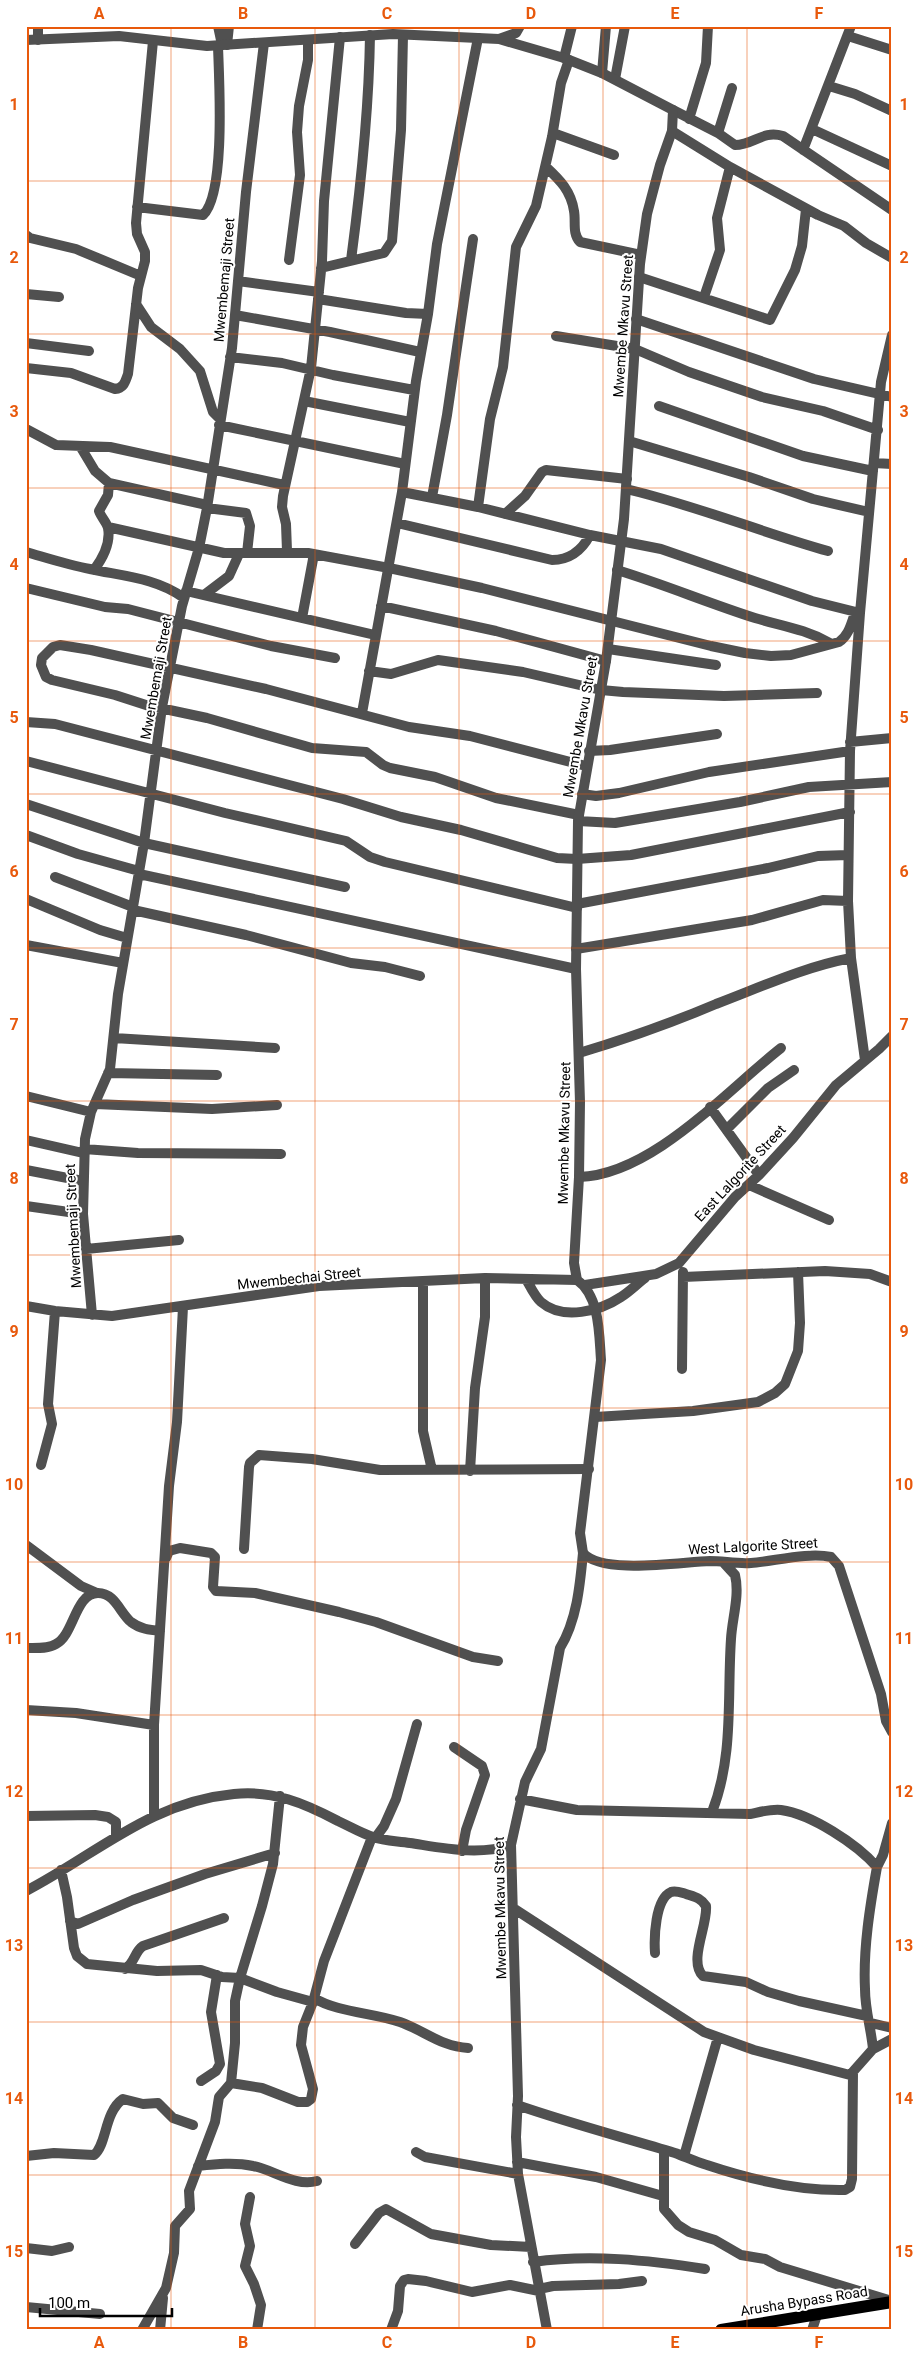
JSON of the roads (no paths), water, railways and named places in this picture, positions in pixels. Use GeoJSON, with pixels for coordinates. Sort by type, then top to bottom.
{"type":"FeatureCollection","features":[{"type":"Feature","properties":{"kind":"main road","name":"Arusha Bypass Road"},"geometry":{"type":"LineString","coordinates":[[721,2330],[892,2301]]}},
{"type":"Feature","properties":{"kind":"street"},"geometry":{"type":"LineString","coordinates":[[38,26],[38,40]]}},
{"type":"Feature","properties":{"kind":"street"},"geometry":{"type":"LineString","coordinates":[[138,207],[203,215],[208,210],[213,199],[220,140],[222,45],[218,26]]}},
{"type":"Feature","properties":{"kind":"street"},"geometry":{"type":"LineString","coordinates":[[222,45],[229,26]]}},
{"type":"Feature","properties":{"kind":"street"},"geometry":{"type":"LineString","coordinates":[[499,39],[516,33],[520,26]]}},
{"type":"Feature","properties":{"kind":"street"},"geometry":{"type":"LineString","coordinates":[[478,507],[490,419],[503,368],[516,247],[536,206],[546,167],[572,26]]}},
{"type":"Feature","properties":{"kind":"street"},"geometry":{"type":"LineString","coordinates":[[602,73],[606,26]]}},
{"type":"Feature","properties":{"kind":"street"},"geometry":{"type":"LineString","coordinates":[[615,79],[625,26]]}},
{"type":"Feature","properties":{"kind":"street"},"geometry":{"type":"LineString","coordinates":[[689,119],[706,62],[708,26]]}},
{"type":"Feature","properties":{"kind":"street"},"geometry":{"type":"LineString","coordinates":[[803,150],[850,31],[892,50]]}},
{"type":"Feature","properties":{"kind":"street"},"geometry":{"type":"LineString","coordinates":[[26,40],[119,36],[207,46],[404,34],[499,39],[566,59],[602,73],[718,133],[735,145],[742,145],[766,134],[774,133],[783,136],[892,210]]}},
{"type":"Feature","properties":{"kind":"street"},"geometry":{"type":"LineString","coordinates":[[321,268],[384,253],[392,241],[401,130],[404,34]]}},
{"type":"Feature","properties":{"kind":"street"},"geometry":{"type":"LineString","coordinates":[[351,260],[364,142],[370,36]]}},
{"type":"Feature","properties":{"kind":"street"},"geometry":{"type":"LineString","coordinates":[[286,551],[286,524],[282,507],[284,485],[311,368],[321,268],[324,201],[340,38]]}},
{"type":"Feature","properties":{"kind":"street"},"geometry":{"type":"LineString","coordinates":[[362,713],[402,492],[414,390],[428,314],[436,244],[478,38]]}},
{"type":"Feature","properties":{"kind":"street"},"geometry":{"type":"LineString","coordinates":[[289,260],[300,175],[297,132],[299,106],[308,60],[308,40]]}},
{"type":"Feature","properties":{"kind":"street"},"geometry":{"type":"LineString","coordinates":[[26,368],[71,373],[115,389],[124,385],[128,374],[136,304],[145,252],[137,234],[138,207],[153,41]]}},
{"type":"Feature","properties":{"kind":"street","name":"Mwembemaji Street"},"geometry":{"type":"LineString","coordinates":[[92,1315],[83,1214],[82,1181],[84,1151],[93,1108],[108,1073],[123,963],[144,843],[162,708],[185,594],[199,548],[207,506],[230,357],[251,142],[264,43]]}},
{"type":"Feature","properties":{"kind":"street"},"geometry":{"type":"LineString","coordinates":[[829,86],[855,94],[892,111]]}},
{"type":"Feature","properties":{"kind":"street"},"geometry":{"type":"LineString","coordinates":[[718,133],[732,88]]}},
{"type":"Feature","properties":{"kind":"street","name":"Mwembe Mkavu Street"},"geometry":{"type":"LineString","coordinates":[[547,2330],[533,2262],[517,2162],[511,1845],[525,1782],[542,1749],[560,1648],[569,1634],[580,1584],[583,1553],[580,1533],[601,1360],[595,1311],[591,1296],[581,1282],[574,1262],[579,1177],[579,1053],[576,949],[579,818],[586,766],[608,648],[621,540],[627,484],[641,255],[647,214],[660,165],[672,131],[673,110]]}},
{"type":"Feature","properties":{"kind":"street"},"geometry":{"type":"LineString","coordinates":[[812,128],[892,166]]}},
{"type":"Feature","properties":{"kind":"street"},"geometry":{"type":"LineString","coordinates":[[672,131],[730,167],[844,226],[866,243],[892,258]]}},
{"type":"Feature","properties":{"kind":"street"},"geometry":{"type":"LineString","coordinates":[[553,132],[614,155]]}},
{"type":"Feature","properties":{"kind":"street"},"geometry":{"type":"LineString","coordinates":[[546,167],[562,181],[569,192],[574,209],[575,236],[580,242],[641,255]]}},
{"type":"Feature","properties":{"kind":"street"},"geometry":{"type":"LineString","coordinates":[[704,297],[720,250],[717,218],[730,167]]}},
{"type":"Feature","properties":{"kind":"street"},"geometry":{"type":"LineString","coordinates":[[639,276],[766,320],[772,318],[795,270],[802,246],[806,208]]}},
{"type":"Feature","properties":{"kind":"street"},"geometry":{"type":"LineString","coordinates":[[26,234],[30,238],[84,252],[141,276]]}},
{"type":"Feature","properties":{"kind":"street"},"geometry":{"type":"LineString","coordinates":[[432,497],[447,415],[473,239]]}},
{"type":"Feature","properties":{"kind":"street"},"geometry":{"type":"LineString","coordinates":[[238,281],[406,313],[428,314]]}},
{"type":"Feature","properties":{"kind":"street"},"geometry":{"type":"LineString","coordinates":[[26,294],[59,297]]}},
{"type":"Feature","properties":{"kind":"street"},"geometry":{"type":"LineString","coordinates":[[136,304],[151,327],[180,349],[200,371],[213,412],[220,422],[295,442],[405,464]]}},
{"type":"Feature","properties":{"kind":"street"},"geometry":{"type":"LineString","coordinates":[[235,315],[315,329],[420,352]]}},
{"type":"Feature","properties":{"kind":"street"},"geometry":{"type":"LineString","coordinates":[[636,319],[814,379],[892,397]]}},
{"type":"Feature","properties":{"kind":"street"},"geometry":{"type":"LineString","coordinates":[[865,1060],[851,958],[848,901],[850,746],[857,613],[878,430],[881,382],[892,335]]}},
{"type":"Feature","properties":{"kind":"street"},"geometry":{"type":"LineString","coordinates":[[556,336],[635,350],[689,372],[762,396],[823,411],[878,430]]}},
{"type":"Feature","properties":{"kind":"street"},"geometry":{"type":"LineString","coordinates":[[26,343],[89,351]]}},
{"type":"Feature","properties":{"kind":"street"},"geometry":{"type":"LineString","coordinates":[[230,357],[282,362],[333,375],[414,390]]}},
{"type":"Feature","properties":{"kind":"street"},"geometry":{"type":"LineString","coordinates":[[304,401],[410,422]]}},
{"type":"Feature","properties":{"kind":"street"},"geometry":{"type":"LineString","coordinates":[[659,406],[803,456],[874,467],[892,464]]}},
{"type":"Feature","properties":{"kind":"street"},"geometry":{"type":"LineString","coordinates":[[26,429],[56,445],[110,447],[284,485]]}},
{"type":"Feature","properties":{"kind":"street"},"geometry":{"type":"LineString","coordinates":[[629,441],[749,477],[813,499],[869,512]]}},
{"type":"Feature","properties":{"kind":"street"},"geometry":{"type":"LineString","coordinates":[[80,446],[95,471],[109,483],[176,496],[207,506],[246,513],[250,526],[243,554],[229,576],[204,595]]}},
{"type":"Feature","properties":{"kind":"street"},"geometry":{"type":"LineString","coordinates":[[505,514],[525,496],[542,472],[546,470],[627,484],[656,496],[777,537],[828,551]]}},
{"type":"Feature","properties":{"kind":"street"},"geometry":{"type":"LineString","coordinates":[[94,570],[103,558],[106,548],[108,527],[99,510],[108,495],[109,483]]}},
{"type":"Feature","properties":{"kind":"street"},"geometry":{"type":"LineString","coordinates":[[402,492],[478,507],[590,535],[661,549],[804,599],[857,613]]}},
{"type":"Feature","properties":{"kind":"street"},"geometry":{"type":"LineString","coordinates":[[396,523],[477,540],[552,560],[559,560],[580,550],[590,535]]}},
{"type":"Feature","properties":{"kind":"street"},"geometry":{"type":"LineString","coordinates":[[108,527],[199,548],[243,554],[286,551],[314,554],[389,568],[482,588],[550,607],[612,620],[711,646],[771,656],[791,655],[839,642],[845,638],[857,613]]}},
{"type":"Feature","properties":{"kind":"street"},"geometry":{"type":"LineString","coordinates":[[26,552],[94,570],[158,583],[185,594],[204,595],[375,635]]}},
{"type":"Feature","properties":{"kind":"street"},"geometry":{"type":"LineString","coordinates":[[302,618],[314,554]]}},
{"type":"Feature","properties":{"kind":"street"},"geometry":{"type":"LineString","coordinates":[[617,570],[704,598],[754,618],[810,632],[830,644]]}},
{"type":"Feature","properties":{"kind":"street"},"geometry":{"type":"LineString","coordinates":[[26,588],[180,622],[271,646],[335,658]]}},
{"type":"Feature","properties":{"kind":"street"},"geometry":{"type":"LineString","coordinates":[[381,606],[496,631],[606,661]]}},
{"type":"Feature","properties":{"kind":"street"},"geometry":{"type":"LineString","coordinates":[[586,766],[470,736],[409,727],[362,713],[171,667],[60,645],[53,647],[42,658],[43,672],[46,677],[52,680],[312,748],[366,752],[383,766],[435,778],[496,798],[603,824],[740,802],[809,787],[892,782]]}},
{"type":"Feature","properties":{"kind":"street"},"geometry":{"type":"LineString","coordinates":[[608,648],[716,665]]}},
{"type":"Feature","properties":{"kind":"street"},"geometry":{"type":"LineString","coordinates":[[369,671],[391,674],[404,672],[438,660],[523,672],[601,690],[724,696],[817,693]]}},
{"type":"Feature","properties":{"kind":"street"},"geometry":{"type":"LineString","coordinates":[[26,722],[55,724],[343,799],[401,817],[490,838],[539,854],[577,860],[631,855],[850,812]]}},
{"type":"Feature","properties":{"kind":"street"},"geometry":{"type":"LineString","coordinates":[[589,751],[717,734]]}},
{"type":"Feature","properties":{"kind":"street"},"geometry":{"type":"LineString","coordinates":[[582,794],[596,796],[619,793],[709,772],[892,738]]}},
{"type":"Feature","properties":{"kind":"street"},"geometry":{"type":"LineString","coordinates":[[26,761],[151,794],[346,841],[370,857],[385,862],[577,906],[768,868],[818,856],[848,855]]}},
{"type":"Feature","properties":{"kind":"street"},"geometry":{"type":"LineString","coordinates":[[26,804],[144,843],[345,887]]}},
{"type":"Feature","properties":{"kind":"street"},"geometry":{"type":"LineString","coordinates":[[26,835],[139,873],[576,969]]}},
{"type":"Feature","properties":{"kind":"street"},"geometry":{"type":"LineString","coordinates":[[55,877],[133,909],[246,935],[352,963],[385,967],[420,976]]}},
{"type":"Feature","properties":{"kind":"street"},"geometry":{"type":"LineString","coordinates":[[26,899],[100,930],[128,938]]}},
{"type":"Feature","properties":{"kind":"street"},"geometry":{"type":"LineString","coordinates":[[576,949],[752,920],[823,900],[848,901]]}},
{"type":"Feature","properties":{"kind":"street"},"geometry":{"type":"LineString","coordinates":[[26,945],[123,963]]}},
{"type":"Feature","properties":{"kind":"street"},"geometry":{"type":"LineString","coordinates":[[579,1053],[648,1032],[788,976],[827,963],[851,958]]}},
{"type":"Feature","properties":{"kind":"street","name":"East Lalgorite Street"},"geometry":{"type":"LineString","coordinates":[[581,1282],[649,1276],[670,1269],[683,1260],[735,1197],[759,1176],[836,1084],[892,1036]]}},
{"type":"Feature","properties":{"kind":"street"},"geometry":{"type":"LineString","coordinates":[[114,1038],[275,1048]]}},
{"type":"Feature","properties":{"kind":"street"},"geometry":{"type":"LineString","coordinates":[[579,1177],[596,1177],[610,1172],[645,1156],[664,1144],[781,1048]]}},
{"type":"Feature","properties":{"kind":"street"},"geometry":{"type":"LineString","coordinates":[[727,1129],[768,1088],[794,1070]]}},
{"type":"Feature","properties":{"kind":"street"},"geometry":{"type":"LineString","coordinates":[[108,1073],[217,1076]]}},
{"type":"Feature","properties":{"kind":"street"},"geometry":{"type":"LineString","coordinates":[[26,1096],[93,1108],[212,1110],[277,1105]]}},
{"type":"Feature","properties":{"kind":"street"},"geometry":{"type":"LineString","coordinates":[[710,1107],[727,1129],[737,1148],[759,1176]]}},
{"type":"Feature","properties":{"kind":"street"},"geometry":{"type":"LineString","coordinates":[[26,1140],[84,1151],[280,1154]]}},
{"type":"Feature","properties":{"kind":"street"},"geometry":{"type":"LineString","coordinates":[[26,1170],[82,1181]]}},
{"type":"Feature","properties":{"kind":"street"},"geometry":{"type":"LineString","coordinates":[[749,1185],[829,1220]]}},
{"type":"Feature","properties":{"kind":"street"},"geometry":{"type":"LineString","coordinates":[[26,1206],[83,1214]]}},
{"type":"Feature","properties":{"kind":"street"},"geometry":{"type":"LineString","coordinates":[[86,1249],[179,1240]]}},
{"type":"Feature","properties":{"kind":"street"},"geometry":{"type":"LineString","coordinates":[[682,1369],[683,1260]]}},
{"type":"Feature","properties":{"kind":"street"},"geometry":{"type":"LineString","coordinates":[[683,1277],[826,1271],[870,1274],[882,1280],[892,1282]]}},
{"type":"Feature","properties":{"kind":"street"},"geometry":{"type":"LineString","coordinates":[[595,1417],[676,1412],[758,1402],[775,1393],[785,1384],[798,1351],[800,1323],[798,1272]]}},
{"type":"Feature","properties":{"kind":"street"},"geometry":{"type":"LineString","coordinates":[[526,1279],[540,1302],[555,1310],[595,1311],[622,1297],[649,1276]]}},
{"type":"Feature","properties":{"kind":"street"},"geometry":{"type":"LineString","coordinates":[[470,1471],[475,1388],[485,1317],[485,1278]]}},
{"type":"Feature","properties":{"kind":"street","name":"Mwembechai Street"},"geometry":{"type":"LineString","coordinates":[[26,1306],[55,1311],[112,1316],[319,1286],[485,1278],[581,1282]]}},
{"type":"Feature","properties":{"kind":"street"},"geometry":{"type":"LineString","coordinates":[[423,1280],[421,1376],[423,1431],[432,1470]]}},
{"type":"Feature","properties":{"kind":"street"},"geometry":{"type":"LineString","coordinates":[[154,1815],[154,1725],[166,1559],[169,1486],[177,1422],[183,1307]]}},
{"type":"Feature","properties":{"kind":"street"},"geometry":{"type":"LineString","coordinates":[[41,1465],[52,1424],[48,1404],[55,1311]]}},
{"type":"Feature","properties":{"kind":"street"},"geometry":{"type":"LineString","coordinates":[[244,1549],[249,1467],[250,1463],[259,1455],[312,1458],[380,1470],[589,1469]]}},
{"type":"Feature","properties":{"kind":"street"},"geometry":{"type":"LineString","coordinates":[[26,1545],[81,1586],[104,1594],[114,1601],[122,1614],[133,1624],[142,1629],[160,1632]]}},
{"type":"Feature","properties":{"kind":"street"},"geometry":{"type":"LineString","coordinates":[[166,1559],[169,1551],[180,1548],[211,1553],[215,1558],[213,1587],[216,1591],[255,1593],[339,1612],[376,1622],[472,1656],[498,1661]]}},
{"type":"Feature","properties":{"kind":"street","name":"West Lalgorite Street"},"geometry":{"type":"LineString","coordinates":[[583,1553],[588,1559],[614,1565],[712,1561],[752,1563],[816,1556],[831,1557],[836,1561],[881,1694],[886,1721],[892,1732]]}},
{"type":"Feature","properties":{"kind":"street"},"geometry":{"type":"LineString","coordinates":[[712,1812],[723,1779],[728,1749],[730,1656],[736,1595],[735,1575],[724,1563]]}},
{"type":"Feature","properties":{"kind":"street"},"geometry":{"type":"LineString","coordinates":[[26,1648],[54,1646],[61,1641],[77,1610],[88,1596],[97,1593]]}},
{"type":"Feature","properties":{"kind":"street"},"geometry":{"type":"LineString","coordinates":[[26,1710],[76,1713],[154,1725]]}},
{"type":"Feature","properties":{"kind":"street"},"geometry":{"type":"LineString","coordinates":[[231,2083],[267,2090],[298,2102],[307,2102],[311,2099],[313,2089],[301,2036],[314,2000],[321,1969],[374,1837],[384,1826],[396,1799],[417,1724]]}},
{"type":"Feature","properties":{"kind":"street"},"geometry":{"type":"LineString","coordinates":[[454,1747],[482,1766],[485,1774],[466,1830],[462,1850]]}},
{"type":"Feature","properties":{"kind":"street"},"geometry":{"type":"LineString","coordinates":[[26,1891],[116,1835],[154,1815],[200,1798],[216,1796],[248,1793],[280,1796],[322,1812],[374,1837],[462,1850],[499,1850],[511,1845]]}},
{"type":"Feature","properties":{"kind":"street"},"geometry":{"type":"LineString","coordinates":[[160,2330],[166,2288],[174,2253],[174,2230],[180,2218],[190,2209],[190,2191],[216,2122],[220,2093],[231,2083],[235,2043],[235,2002],[275,1853],[280,1796]]}},
{"type":"Feature","properties":{"kind":"street"},"geometry":{"type":"LineString","coordinates":[[520,1799],[577,1810],[750,1814],[779,1810],[800,1814],[844,1838],[862,1851],[877,1867]]}},
{"type":"Feature","properties":{"kind":"street"},"geometry":{"type":"LineString","coordinates":[[26,1816],[101,1816],[116,1822],[116,1835]]}},
{"type":"Feature","properties":{"kind":"street"},"geometry":{"type":"LineString","coordinates":[[873,2049],[864,1977],[870,1905],[877,1867],[883,1855],[892,1823]]}},
{"type":"Feature","properties":{"kind":"street"},"geometry":{"type":"LineString","coordinates":[[70,1921],[78,1924],[133,1900],[205,1874],[275,1853]]}},
{"type":"Feature","properties":{"kind":"street"},"geometry":{"type":"LineString","coordinates":[[61,1870],[74,1948],[82,1961],[93,1965],[125,1969],[195,1969],[217,1975],[240,1978],[277,1992],[402,2022],[448,2045],[468,2048]]}},
{"type":"Feature","properties":{"kind":"street"},"geometry":{"type":"LineString","coordinates":[[655,1953],[655,1935],[661,1902],[670,1892],[676,1891],[697,1897],[706,1906],[698,1952],[699,1969],[703,1976],[746,1982],[768,1992],[799,2002],[869,2020],[892,2028]]}},
{"type":"Feature","properties":{"kind":"street"},"geometry":{"type":"LineString","coordinates":[[513,1908],[683,2020],[718,2038],[844,2075],[850,2075],[873,2049],[892,2039]]}},
{"type":"Feature","properties":{"kind":"street"},"geometry":{"type":"LineString","coordinates":[[125,1969],[131,1966],[136,1952],[143,1946],[224,1918]]}},
{"type":"Feature","properties":{"kind":"street"},"geometry":{"type":"LineString","coordinates":[[201,2081],[216,2071],[220,2064],[211,2012],[217,1975]]}},
{"type":"Feature","properties":{"kind":"street"},"geometry":{"type":"LineString","coordinates":[[684,2156],[718,2038]]}},
{"type":"Feature","properties":{"kind":"street"},"geometry":{"type":"LineString","coordinates":[[517,2105],[588,2129],[684,2156],[731,2173],[808,2190],[845,2190],[850,2187],[852,2179],[853,2072]]}},
{"type":"Feature","properties":{"kind":"street"},"geometry":{"type":"LineString","coordinates":[[26,2156],[54,2153],[94,2155],[99,2149],[109,2119],[123,2099],[143,2104],[158,2103],[173,2118],[193,2125]]}},
{"type":"Feature","properties":{"kind":"street"},"geometry":{"type":"LineString","coordinates":[[664,2150],[664,2209],[689,2232],[715,2240],[741,2254],[764,2259],[780,2267],[892,2301]]}},
{"type":"Feature","properties":{"kind":"street"},"geometry":{"type":"LineString","coordinates":[[416,2152],[425,2157],[518,2174]]}},
{"type":"Feature","properties":{"kind":"street"},"geometry":{"type":"LineString","coordinates":[[517,2162],[596,2177],[663,2196]]}},
{"type":"Feature","properties":{"kind":"street"},"geometry":{"type":"LineString","coordinates":[[198,2166],[251,2165],[298,2181],[317,2181]]}},
{"type":"Feature","properties":{"kind":"street"},"geometry":{"type":"LineString","coordinates":[[250,2197],[245,2224],[250,2246],[245,2266],[260,2305],[257,2330]]}},
{"type":"Feature","properties":{"kind":"street"},"geometry":{"type":"LineString","coordinates":[[355,2244],[379,2213],[386,2209],[431,2234],[491,2245],[531,2248]]}},
{"type":"Feature","properties":{"kind":"street"},"geometry":{"type":"LineString","coordinates":[[26,2248],[52,2251],[69,2247]]}},
{"type":"Feature","properties":{"kind":"street"},"geometry":{"type":"LineString","coordinates":[[533,2262],[568,2258],[639,2260],[705,2269]]}},
{"type":"Feature","properties":{"kind":"street"},"geometry":{"type":"LineString","coordinates":[[391,2330],[398,2311],[400,2286],[404,2280],[408,2279],[426,2281],[472,2292],[510,2284],[539,2290],[553,2286],[623,2284],[642,2281]]}},
{"type":"Feature","properties":{"kind":"street"},"geometry":{"type":"LineString","coordinates":[[142,2330],[166,2288]]}},
{"type":"Feature","properties":{"kind":"street"},"geometry":{"type":"LineString","coordinates":[[26,2307],[100,2314]]}},
{"type":"Feature","properties":{"kind":"street"},"geometry":{"type":"LineString","coordinates":[[812,2330],[817,2315]]}}]}
